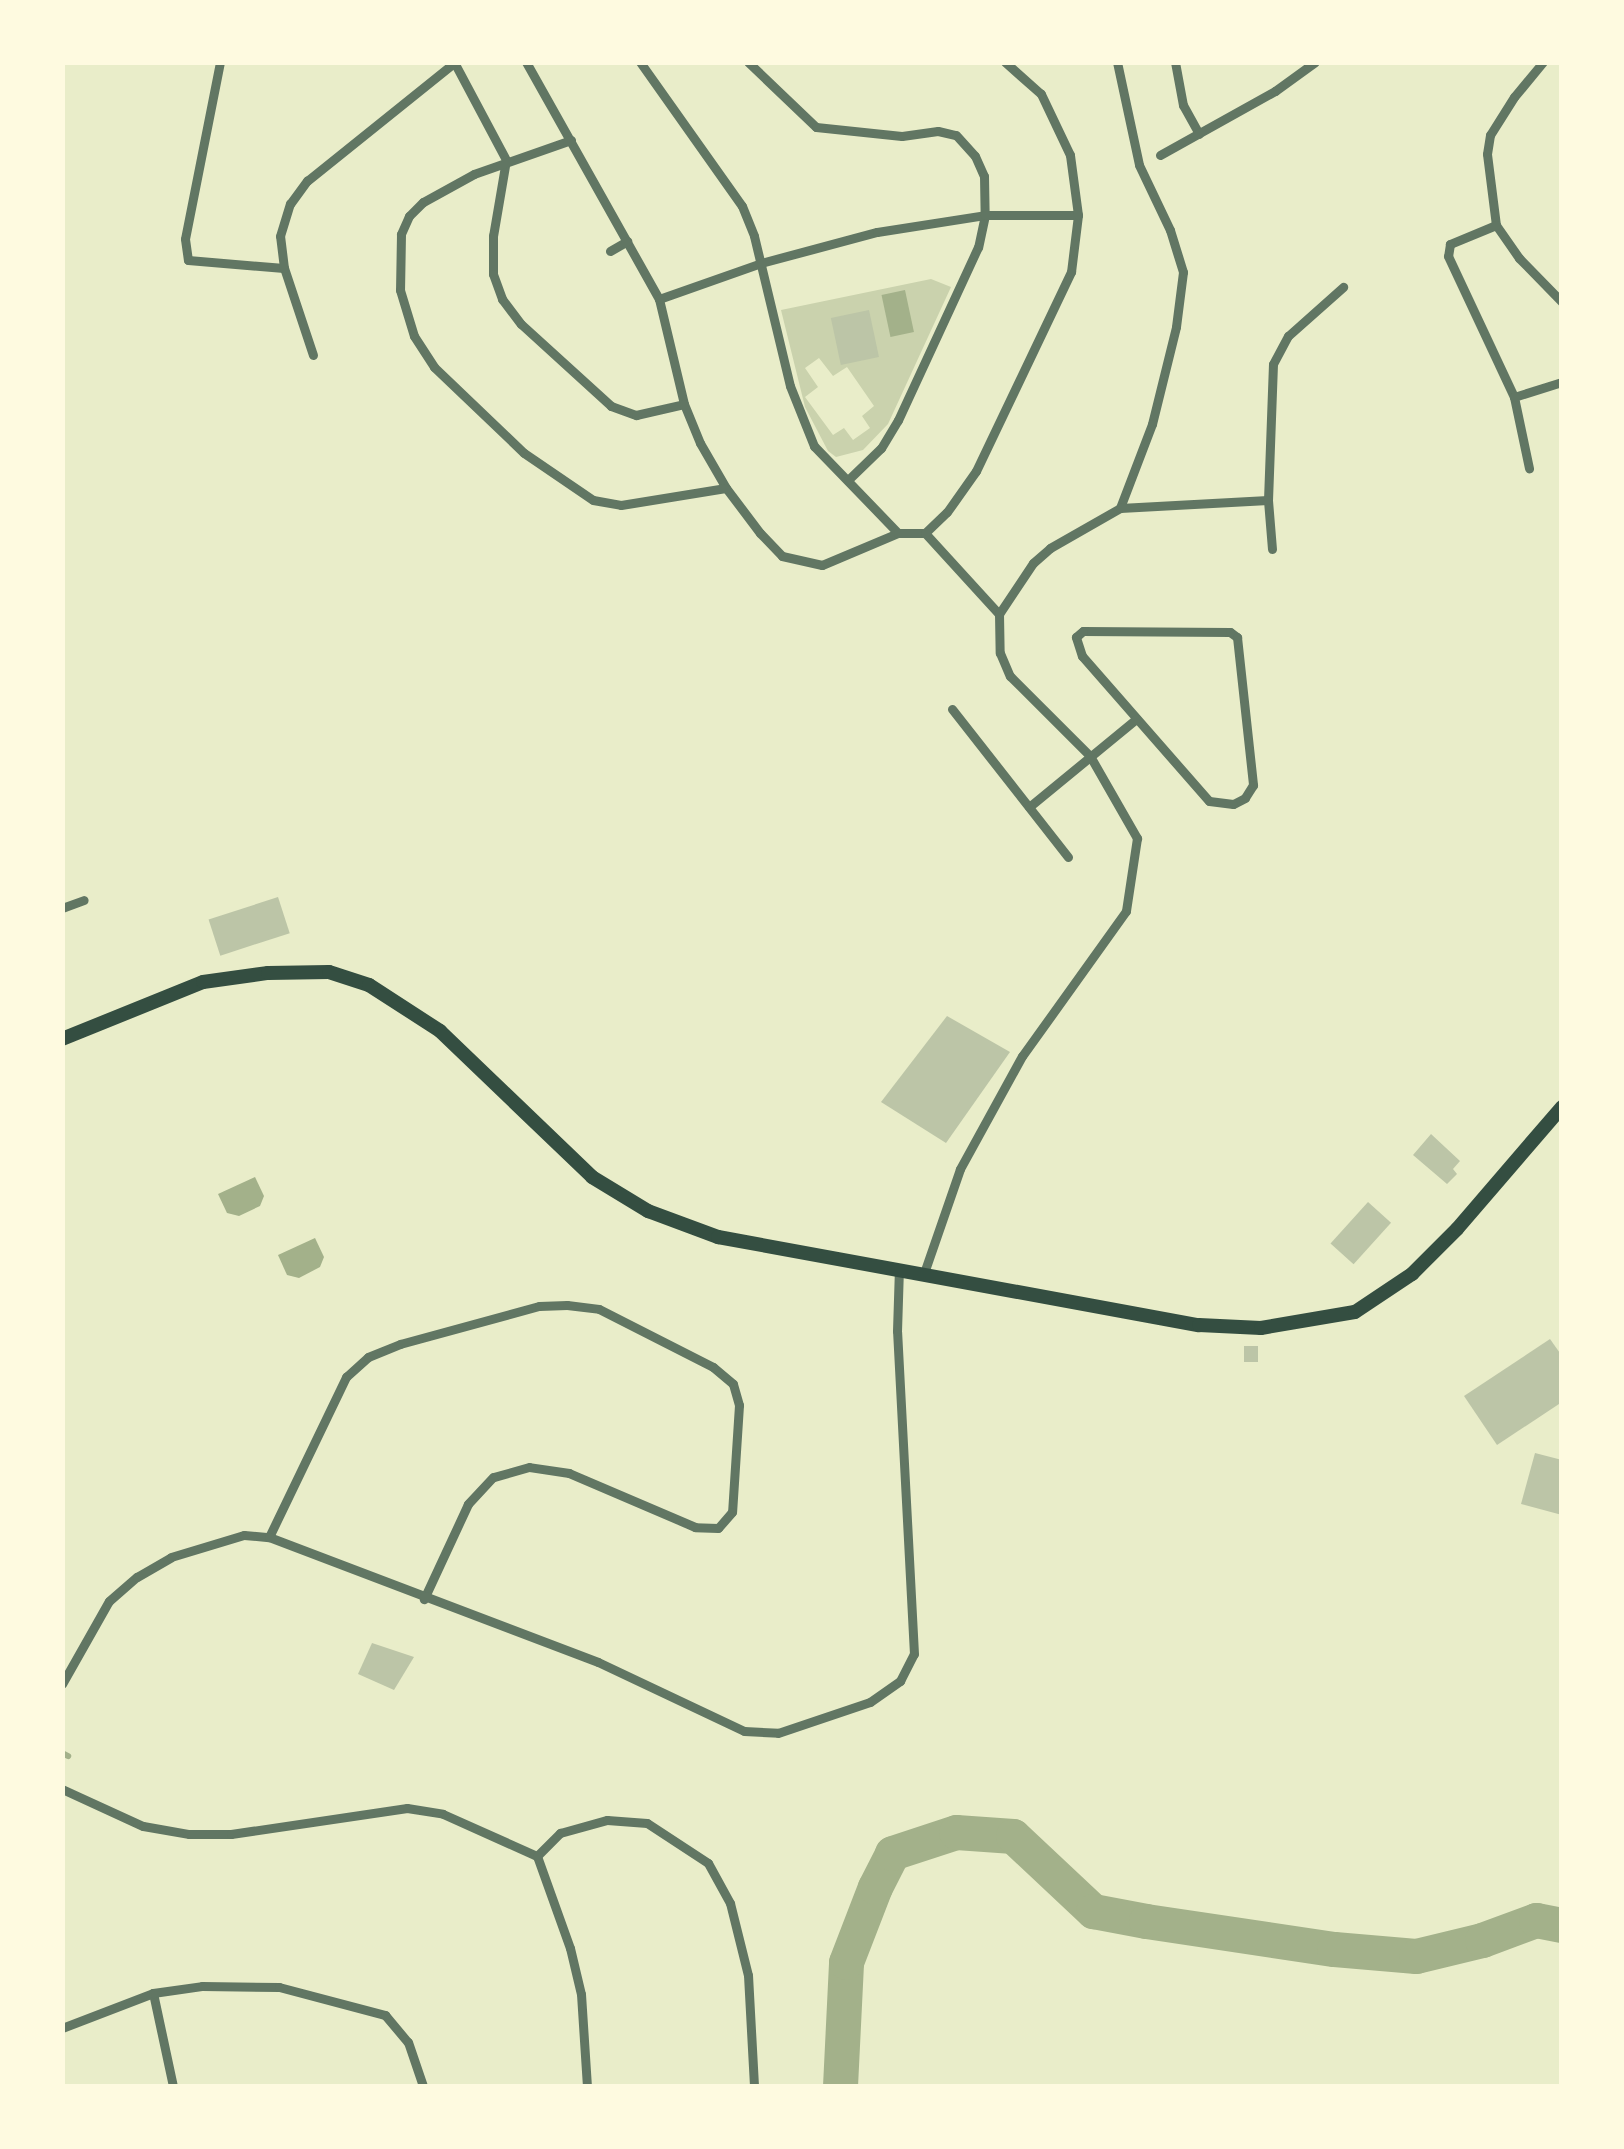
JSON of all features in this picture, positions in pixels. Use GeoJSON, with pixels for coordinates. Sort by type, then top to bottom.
{"type":"FeatureCollection","features":[{"type":"Feature","properties":{"kind":"main road"},"geometry":{"type":"LineString","coordinates":[[62,1038],[203,982],[268,973],[329,972],[368,985],[440,1031],[592,1177],[648,1211],[718,1237],[1198,1325],[1261,1328],[1355,1312],[1412,1274],[1562,1107]]}},
{"type":"Feature","properties":{"kind":"street"},"geometry":{"type":"LineString","coordinates":[[220,62],[185,239],[188,260],[284,268]]}},
{"type":"Feature","properties":{"kind":"street"},"geometry":{"type":"LineString","coordinates":[[526,62],[659,299],[684,404],[726,488],[782,556],[822,566],[898,533],[925,533],[947,512],[976,471],[1070,272],[1078,215],[1070,154],[1041,94],[1021,67],[1005,62]]}},
{"type":"Feature","properties":{"kind":"street"},"geometry":{"type":"LineString","coordinates":[[640,62],[742,206],[761,263],[799,415],[814,446],[898,533]]}},
{"type":"Feature","properties":{"kind":"street"},"geometry":{"type":"LineString","coordinates":[[748,62],[816,126],[956,136],[975,156],[984,176],[985,215],[978,247],[898,420],[881,448],[848,480]]}},
{"type":"Feature","properties":{"kind":"street"},"geometry":{"type":"LineString","coordinates":[[1118,62],[1139,165],[1170,230],[1183,272],[1176,327],[1152,424],[1120,508]]}},
{"type":"Feature","properties":{"kind":"street"},"geometry":{"type":"LineString","coordinates":[[1176,62],[1184,104],[1199,134]]}},
{"type":"Feature","properties":{"kind":"street"},"geometry":{"type":"LineString","coordinates":[[1160,156],[1275,92],[1315,62]]}},
{"type":"Feature","properties":{"kind":"street"},"geometry":{"type":"LineString","coordinates":[[1543,62],[1514,96],[1487,143],[1496,225],[1519,258],[1562,302]]}},
{"type":"Feature","properties":{"kind":"street"},"geometry":{"type":"LineString","coordinates":[[312,355],[284,268],[280,236],[290,204],[307,181],[455,63],[506,160],[493,236],[493,274],[502,299],[521,324],[611,406],[636,414],[684,404]]}},
{"type":"Feature","properties":{"kind":"street"},"geometry":{"type":"LineString","coordinates":[[571,140],[506,160],[423,202],[409,216],[401,234],[400,290],[405,313],[424,352],[458,392],[524,453],[593,500],[621,505],[726,488]]}},
{"type":"Feature","properties":{"kind":"street"},"geometry":{"type":"LineString","coordinates":[[659,299],[834,240],[985,215],[1078,215]]}},
{"type":"Feature","properties":{"kind":"street"},"geometry":{"type":"LineString","coordinates":[[1496,225],[1450,244],[1448,256],[1514,397],[1529,468]]}},
{"type":"Feature","properties":{"kind":"street"},"geometry":{"type":"LineString","coordinates":[[610,250],[627,241]]}},
{"type":"Feature","properties":{"kind":"street"},"geometry":{"type":"LineString","coordinates":[[1550,287],[1562,280]]}},
{"type":"Feature","properties":{"kind":"street"},"geometry":{"type":"LineString","coordinates":[[1272,550],[1268,500],[1274,364],[1288,336],[1342,286]]}},
{"type":"Feature","properties":{"kind":"street"},"geometry":{"type":"LineString","coordinates":[[1514,397],[1562,382]]}},
{"type":"Feature","properties":{"kind":"street"},"geometry":{"type":"LineString","coordinates":[[924,1273],[960,1169],[1022,1056],[1126,911],[1137,838],[1090,756],[1010,676],[1000,654],[998,614],[1034,563],[1050,548],[1120,508],[1268,500]]}},
{"type":"Feature","properties":{"kind":"street"},"geometry":{"type":"LineString","coordinates":[[925,533],[998,614]]}},
{"type":"Feature","properties":{"kind":"street"},"geometry":{"type":"LineString","coordinates":[[1084,631],[1230,632],[1240,644],[1253,786],[1245,798],[1221,804],[1208,801],[1136,719],[1082,656],[1076,637],[1084,631]]}},
{"type":"Feature","properties":{"kind":"street"},"geometry":{"type":"LineString","coordinates":[[952,710],[1068,857]]}},
{"type":"Feature","properties":{"kind":"street"},"geometry":{"type":"LineString","coordinates":[[1029,807],[1136,719]]}},
{"type":"Feature","properties":{"kind":"street"},"geometry":{"type":"LineString","coordinates":[[62,908],[84,900]]}},
{"type":"Feature","properties":{"kind":"street"},"geometry":{"type":"LineString","coordinates":[[62,1684],[110,1601],[137,1577],[170,1557],[244,1535],[269,1537],[598,1662],[744,1730],[778,1732],[870,1702],[900,1681],[914,1654],[898,1331],[899,1269]]}},
{"type":"Feature","properties":{"kind":"street"},"geometry":{"type":"LineString","coordinates":[[269,1537],[346,1377],[368,1357],[400,1344],[539,1306],[567,1305],[599,1310],[713,1366],[733,1384],[739,1405],[732,1512],[718,1528],[676,1520],[569,1472],[529,1467],[494,1477],[468,1504],[424,1599]]}},
{"type":"Feature","properties":{"kind":"street"},"geometry":{"type":"LineString","coordinates":[[62,1789],[144,1826],[189,1834],[231,1834],[407,1808],[442,1814],[537,1856],[570,1948],[581,1994],[587,2086]]}},
{"type":"Feature","properties":{"kind":"street"},"geometry":{"type":"LineString","coordinates":[[537,1856],[560,1832],[607,1820],[647,1823],[708,1863],[730,1903],[748,1974],[754,2086]]}},
{"type":"Feature","properties":{"kind":"street"},"geometry":{"type":"LineString","coordinates":[[62,2028],[153,1993],[202,1986],[279,1987],[355,2004],[384,2015],[408,2042],[423,2086]]}},
{"type":"Feature","properties":{"kind":"street"},"geometry":{"type":"LineString","coordinates":[[153,1993],[173,2086]]}},
{"type":"Feature","properties":{"kind":"shaded area"},"geometry":{"type":"Polygon","coordinates":[[[931,279],[951,287],[888,424],[863,450],[836,457],[828,451],[805,407],[781,310],[931,279]],[[819,358],[805,368],[818,387],[805,397],[833,435],[844,428],[853,440],[870,428],[862,416],[874,406],[847,367],[833,376],[819,358]]]}},
{"type":"Feature","properties":{"kind":"shaded area"},"geometry":{"type":"Polygon","coordinates":[[[905,290],[914,332],[890,337],[882,295],[905,290]]]}},
{"type":"Feature","properties":{"kind":"shaded area"},"geometry":{"type":"Polygon","coordinates":[[[255,1177],[264,1196],[260,1206],[239,1216],[227,1213],[218,1194],[255,1177]]]}},
{"type":"Feature","properties":{"kind":"shaded area"},"geometry":{"type":"Polygon","coordinates":[[[315,1238],[324,1257],[320,1267],[299,1278],[287,1275],[278,1255],[315,1238]]]}},
{"type":"Feature","properties":{"kind":"building"},"geometry":{"type":"Polygon","coordinates":[[[869,310],[879,357],[841,365],[831,318],[869,310]]]}},
{"type":"Feature","properties":{"kind":"building"},"geometry":{"type":"Polygon","coordinates":[[[278,897],[290,933],[220,956],[209,920],[278,897]]]}},
{"type":"Feature","properties":{"kind":"building"},"geometry":{"type":"Polygon","coordinates":[[[947,1016],[1010,1052],[946,1143],[881,1102],[947,1016]]]}},
{"type":"Feature","properties":{"kind":"building"},"geometry":{"type":"Polygon","coordinates":[[[1431,1134],[1460,1161],[1453,1169],[1457,1174],[1447,1184],[1413,1155],[1431,1134]]]}},
{"type":"Feature","properties":{"kind":"building"},"geometry":{"type":"Polygon","coordinates":[[[1368,1202],[1391,1223],[1354,1264],[1331,1244],[1368,1202]]]}},
{"type":"Feature","properties":{"kind":"building"},"geometry":{"type":"Polygon","coordinates":[[[1550,1339],[1562,1356],[1562,1402],[1497,1445],[1464,1396],[1550,1339]]]}},
{"type":"Feature","properties":{"kind":"building"},"geometry":{"type":"Polygon","coordinates":[[[1244,1346],[1258,1346],[1258,1362],[1244,1362],[1244,1346]]]}},
{"type":"Feature","properties":{"kind":"building"},"geometry":{"type":"Polygon","coordinates":[[[1535,1453],[1562,1460],[1562,1515],[1521,1504],[1535,1453]]]}},
{"type":"Feature","properties":{"kind":"building"},"geometry":{"type":"Polygon","coordinates":[[[372,1643],[414,1657],[394,1690],[358,1674],[372,1643]]]}},
{"type":"Feature","properties":{"kind":"waterway"},"geometry":{"type":"LineString","coordinates":[[62,1753],[68,1756]]}},
{"type":"Feature","properties":{"kind":"waterway"},"geometry":{"type":"LineString","coordinates":[[840,2086],[846,1962],[875,1887],[892,1853],[956,1832],[1013,1836],[1093,1911],[1146,1921],[1334,1949],[1416,1956],[1482,1940],[1536,1920],[1562,1925]]}}]}
